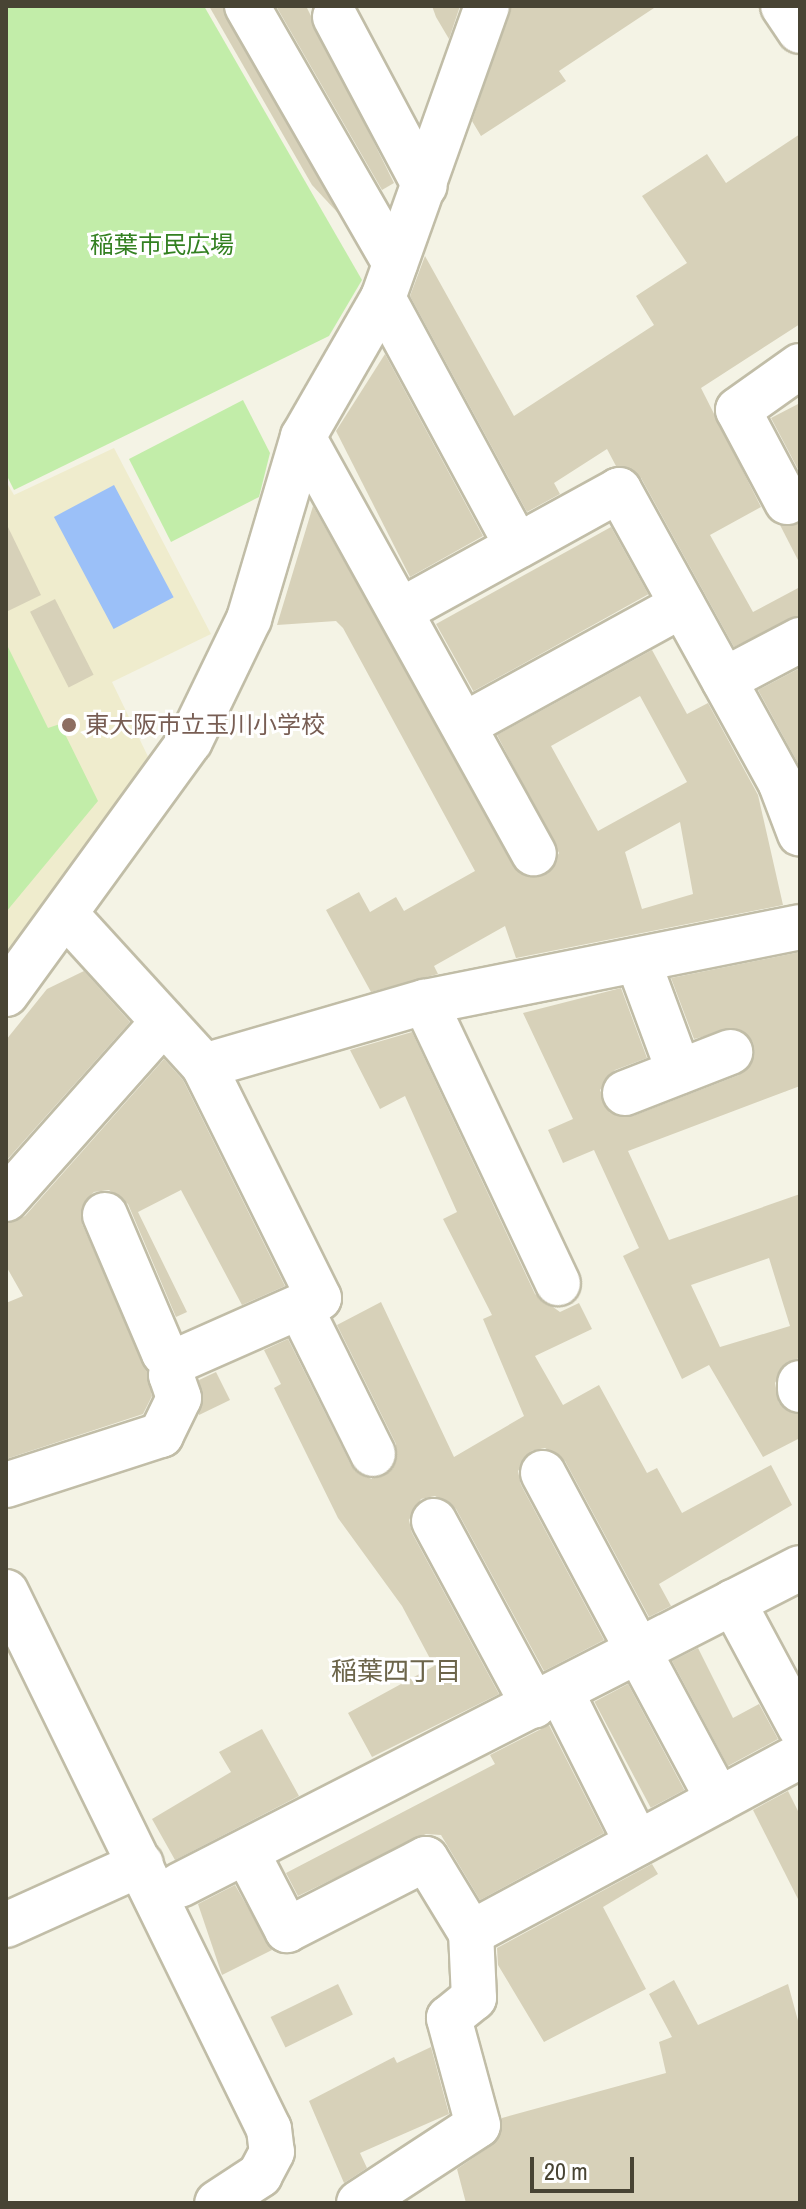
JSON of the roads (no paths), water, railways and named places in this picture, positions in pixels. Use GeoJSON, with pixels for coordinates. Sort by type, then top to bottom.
{"type":"FeatureCollection","features":[{"type":"Feature","properties":{"kind":"street"},"geometry":{"type":"LineString","coordinates":[[247,6],[389,280],[517,546]]}},
{"type":"Feature","properties":{"kind":"street"},"geometry":{"type":"LineString","coordinates":[[6,994],[69,918],[190,741],[217,687],[249,619],[303,437],[389,280],[487,6]]}},
{"type":"Feature","properties":{"kind":"street"},"geometry":{"type":"LineString","coordinates":[[783,6],[800,31]]}},
{"type":"Feature","properties":{"kind":"street"},"geometry":{"type":"LineString","coordinates":[[335,17],[425,186]]}},
{"type":"Feature","properties":{"kind":"street"},"geometry":{"type":"LineString","coordinates":[[787,502],[738,410],[800,366]]}},
{"type":"Feature","properties":{"kind":"street"},"geometry":{"type":"LineString","coordinates":[[303,437],[402,610],[534,853]]}},
{"type":"Feature","properties":{"kind":"street"},"geometry":{"type":"LineString","coordinates":[[402,610],[619,490],[724,680],[800,834]]}},
{"type":"Feature","properties":{"kind":"street"},"geometry":{"type":"LineString","coordinates":[[464,725],[682,605]]}},
{"type":"Feature","properties":{"kind":"street"},"geometry":{"type":"LineString","coordinates":[[724,680],[800,640]]}},
{"type":"Feature","properties":{"kind":"street"},"geometry":{"type":"LineString","coordinates":[[6,1485],[161,1435],[179,1398],[171,1375],[179,1360],[319,1298],[204,1066],[69,918]]}},
{"type":"Feature","properties":{"kind":"street"},"geometry":{"type":"LineString","coordinates":[[204,1066],[425,1002],[800,927]]}},
{"type":"Feature","properties":{"kind":"street"},"geometry":{"type":"LineString","coordinates":[[638,961],[679,1072]]}},
{"type":"Feature","properties":{"kind":"street"},"geometry":{"type":"LineString","coordinates":[[425,1002],[558,1283]]}},
{"type":"Feature","properties":{"kind":"street"},"geometry":{"type":"LineString","coordinates":[[6,1199],[163,1022]]}},
{"type":"Feature","properties":{"kind":"street"},"geometry":{"type":"LineString","coordinates":[[625,1093],[730,1052]]}},
{"type":"Feature","properties":{"kind":"street"},"geometry":{"type":"LineString","coordinates":[[105,1215],[164,1353],[179,1360]]}},
{"type":"Feature","properties":{"kind":"street"},"geometry":{"type":"LineString","coordinates":[[300,1307],[373,1454]]}},
{"type":"Feature","properties":{"kind":"street"},"geometry":{"type":"LineString","coordinates":[[800,1383],[800,1390]]}},
{"type":"Feature","properties":{"kind":"street"},"geometry":{"type":"LineString","coordinates":[[543,1473],[641,1651],[718,1800]]}},
{"type":"Feature","properties":{"kind":"street"},"geometry":{"type":"LineString","coordinates":[[434,1521],[637,1843]]}},
{"type":"Feature","properties":{"kind":"street"},"geometry":{"type":"LineString","coordinates":[[180,1885],[800,1568]]}},
{"type":"Feature","properties":{"kind":"street"},"geometry":{"type":"LineString","coordinates":[[6,1592],[269,2129],[272,2152],[260,2175],[217,2203]]}},
{"type":"Feature","properties":{"kind":"street"},"geometry":{"type":"LineString","coordinates":[[733,1602],[800,1727]]}},
{"type":"Feature","properties":{"kind":"street"},"geometry":{"type":"LineString","coordinates":[[471,1933],[800,1756]]}},
{"type":"Feature","properties":{"kind":"street"},"geometry":{"type":"LineString","coordinates":[[247,1853],[287,1930],[426,1859],[471,1933],[474,1998],[449,2018],[478,2125],[359,2203]]}},
{"type":"Feature","properties":{"kind":"street"},"geometry":{"type":"LineString","coordinates":[[6,1925],[141,1864]]}},
{"type":"Feature","properties":{"kind":"water"},"geometry":{"type":"Polygon","coordinates":[[[114,485],[174,597],[114,629],[54,517],[114,485]]]}},
{"type":"Feature","properties":{"kind":"place","name":"東大阪市立玉川小学校"},"geometry":{"type":"Point","coordinates":[69,725]}},
{"type":"Feature","properties":{"kind":"district","name":"稲葉四丁目"},"geometry":{"type":"Point","coordinates":[396,1671]}},
{"type":"Feature","properties":{"kind":"park label","name":"稲葉市民広場"},"geometry":{"type":"Point","coordinates":[162,245]}}]}
